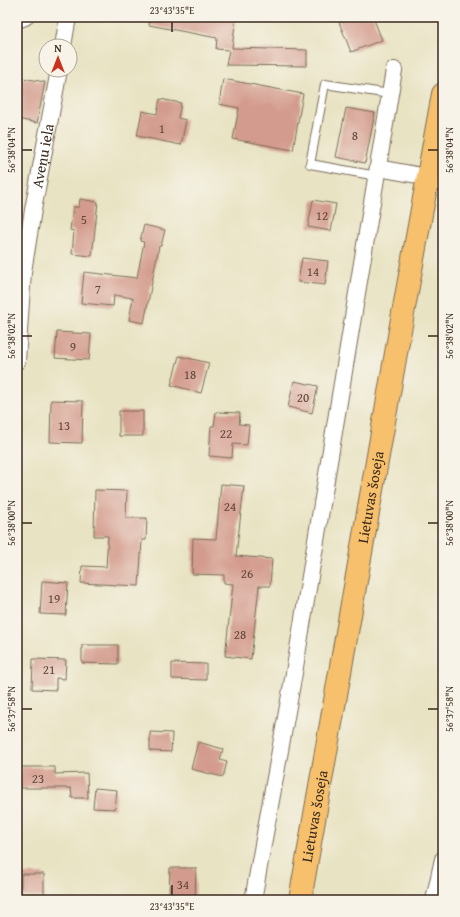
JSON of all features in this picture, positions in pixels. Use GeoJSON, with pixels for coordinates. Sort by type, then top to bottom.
{"type":"FeatureCollection","features":[{"type":"Feature","properties":{"kind":"main road","name":"Lietuvas šoseja"},"geometry":{"type":"LineString","coordinates":[[300,900],[435,179],[443,94]]}},
{"type":"Feature","properties":{"kind":"street"},"geometry":{"type":"LineString","coordinates":[[17,20],[25,17]]}},
{"type":"Feature","properties":{"kind":"street"},"geometry":{"type":"LineString","coordinates":[[64,38],[68,17]]}},
{"type":"Feature","properties":{"kind":"street"},"geometry":{"type":"LineString","coordinates":[[253,900],[294,673],[394,70]]}},
{"type":"Feature","properties":{"kind":"street","name":"Aveņu iela"},"geometry":{"type":"LineString","coordinates":[[17,360],[23,272],[58,78]]}},
{"type":"Feature","properties":{"kind":"street"},"geometry":{"type":"LineString","coordinates":[[377,172],[435,179]]}},
{"type":"Feature","properties":{"kind":"street"},"geometry":{"type":"LineString","coordinates":[[434,900],[443,859]]}},
{"type":"Feature","properties":{"kind":"lane"},"geometry":{"type":"LineString","coordinates":[[377,172],[310,164],[325,84],[390,94]]}},
{"type":"Feature","properties":{"kind":"building"},"geometry":{"type":"Polygon","coordinates":[[[150,17],[236,17],[232,48],[307,50],[307,66],[226,65],[229,50],[216,49],[217,38],[149,25],[150,17]]]}},
{"type":"Feature","properties":{"kind":"building"},"geometry":{"type":"Polygon","coordinates":[[[337,17],[373,17],[382,40],[351,52],[337,17]]]}},
{"type":"Feature","properties":{"kind":"building"},"geometry":{"type":"Polygon","coordinates":[[[17,77],[45,82],[37,123],[17,119],[17,77]]]}},
{"type":"Feature","properties":{"kind":"building"},"geometry":{"type":"Polygon","coordinates":[[[223,79],[303,94],[293,150],[233,139],[239,108],[219,104],[223,79]]]}},
{"type":"Feature","properties":{"kind":"building"},"geometry":{"type":"Polygon","coordinates":[[[160,99],[181,103],[178,118],[186,120],[181,145],[137,136],[142,111],[157,114],[160,99]]]}},
{"type":"Feature","properties":{"kind":"building"},"geometry":{"type":"Polygon","coordinates":[[[346,108],[375,113],[365,163],[336,157],[346,108]]]}},
{"type":"Feature","properties":{"kind":"building"},"geometry":{"type":"Polygon","coordinates":[[[80,199],[98,202],[92,256],[72,254],[74,231],[70,230],[73,207],[79,207],[80,199]]]}},
{"type":"Feature","properties":{"kind":"building"},"geometry":{"type":"Polygon","coordinates":[[[313,200],[336,204],[331,231],[308,227],[313,200]]]}},
{"type":"Feature","properties":{"kind":"building"},"geometry":{"type":"Polygon","coordinates":[[[144,225],[165,230],[161,246],[159,246],[144,323],[129,320],[133,298],[114,295],[113,306],[81,303],[84,272],[137,278],[144,242],[140,241],[144,225]]]}},
{"type":"Feature","properties":{"kind":"building"},"geometry":{"type":"Polygon","coordinates":[[[302,258],[328,261],[325,285],[298,282],[302,258]]]}},
{"type":"Feature","properties":{"kind":"building"},"geometry":{"type":"Polygon","coordinates":[[[57,332],[91,334],[89,360],[55,358],[57,332]]]}},
{"type":"Feature","properties":{"kind":"building"},"geometry":{"type":"Polygon","coordinates":[[[179,356],[209,363],[201,393],[171,385],[179,356]]]}},
{"type":"Feature","properties":{"kind":"building"},"geometry":{"type":"Polygon","coordinates":[[[294,381],[318,386],[312,413],[288,407],[294,381]]]}},
{"type":"Feature","properties":{"kind":"building"},"geometry":{"type":"Polygon","coordinates":[[[51,400],[83,401],[82,443],[50,442],[51,400]]]}},
{"type":"Feature","properties":{"kind":"building"},"geometry":{"type":"Polygon","coordinates":[[[119,411],[143,411],[143,436],[119,436],[119,411]]]}},
{"type":"Feature","properties":{"kind":"building"},"geometry":{"type":"Polygon","coordinates":[[[216,412],[240,413],[239,424],[249,425],[247,445],[233,444],[232,458],[209,456],[211,426],[214,426],[216,412]]]}},
{"type":"Feature","properties":{"kind":"building"},"geometry":{"type":"Polygon","coordinates":[[[221,484],[244,486],[236,556],[272,559],[270,586],[259,586],[251,659],[225,656],[233,584],[224,583],[224,575],[192,574],[193,538],[216,539],[221,484]]]}},
{"type":"Feature","properties":{"kind":"building"},"geometry":{"type":"Polygon","coordinates":[[[95,490],[127,491],[126,518],[147,518],[146,540],[142,540],[139,586],[81,583],[82,566],[106,567],[108,536],[94,536],[95,490]]]}},
{"type":"Feature","properties":{"kind":"building"},"geometry":{"type":"Polygon","coordinates":[[[42,581],[68,583],[66,615],[40,614],[42,581]]]}},
{"type":"Feature","properties":{"kind":"building"},"geometry":{"type":"Polygon","coordinates":[[[82,645],[118,645],[118,664],[82,663],[82,645]]]}},
{"type":"Feature","properties":{"kind":"building"},"geometry":{"type":"Polygon","coordinates":[[[33,659],[66,660],[65,679],[56,678],[56,690],[32,689],[33,659]]]}},
{"type":"Feature","properties":{"kind":"building"},"geometry":{"type":"Polygon","coordinates":[[[172,663],[206,664],[206,680],[172,679],[172,663]]]}},
{"type":"Feature","properties":{"kind":"building"},"geometry":{"type":"Polygon","coordinates":[[[150,732],[172,733],[171,752],[150,751],[150,732]]]}},
{"type":"Feature","properties":{"kind":"building"},"geometry":{"type":"Polygon","coordinates":[[[198,742],[223,749],[220,760],[227,762],[223,777],[191,769],[198,742]]]}},
{"type":"Feature","properties":{"kind":"building"},"geometry":{"type":"Polygon","coordinates":[[[20,767],[55,767],[55,774],[87,773],[88,798],[72,798],[71,788],[20,788],[20,767]]]}},
{"type":"Feature","properties":{"kind":"building"},"geometry":{"type":"Polygon","coordinates":[[[95,788],[117,790],[115,809],[93,808],[95,788]]]}},
{"type":"Feature","properties":{"kind":"building"},"geometry":{"type":"Polygon","coordinates":[[[170,868],[196,868],[195,900],[169,900],[170,868]]]}},
{"type":"Feature","properties":{"kind":"building"},"geometry":{"type":"Polygon","coordinates":[[[21,874],[44,874],[44,898],[21,897],[21,874]]]}}]}
